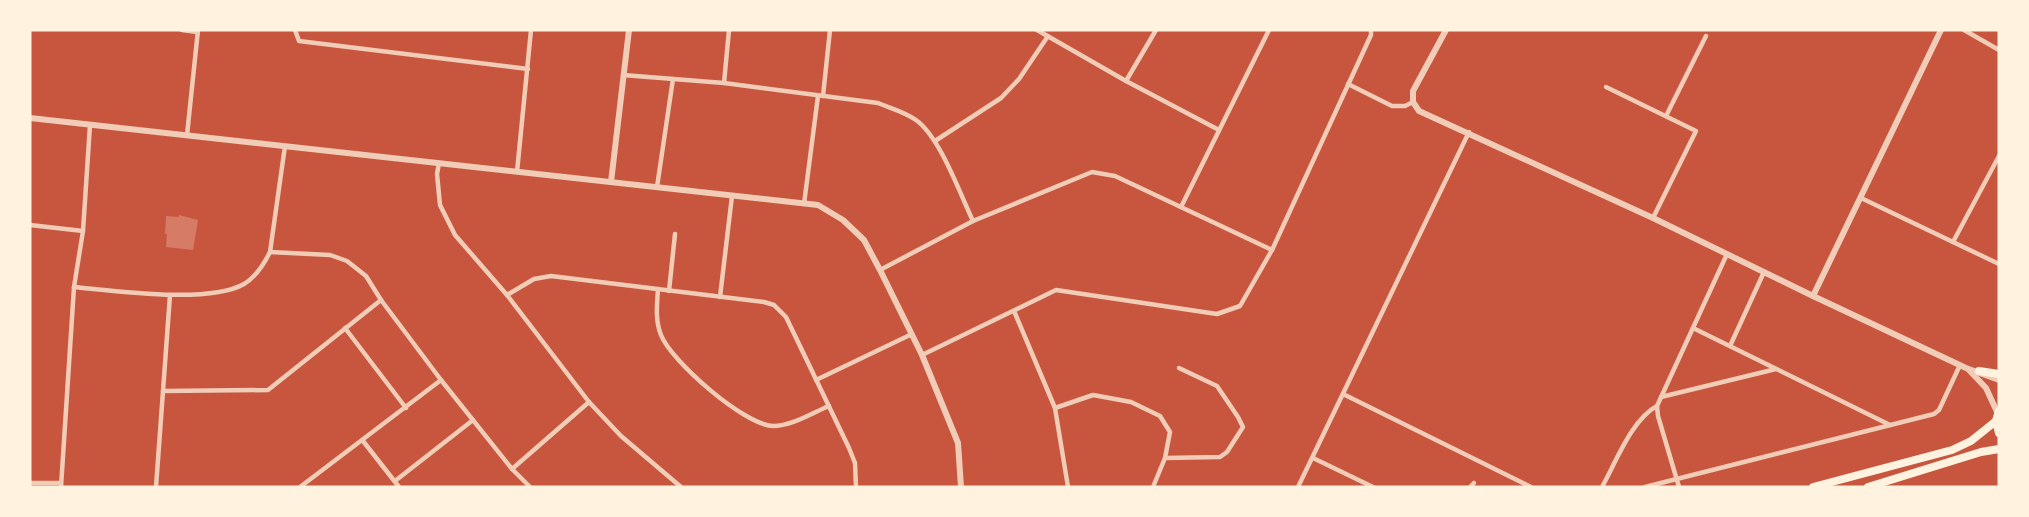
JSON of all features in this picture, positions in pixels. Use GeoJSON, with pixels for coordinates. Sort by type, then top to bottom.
{"type":"FeatureCollection","features":[{"type":"Feature","properties":{"kind":"main road"},"geometry":{"type":"LineString","coordinates":[[1979,371],[1999,375]]}},
{"type":"Feature","properties":{"kind":"main road"},"geometry":{"type":"LineString","coordinates":[[1998,415],[1999,433]]}},
{"type":"Feature","properties":{"kind":"main road"},"geometry":{"type":"LineString","coordinates":[[1813,487],[1952,450],[1971,441],[1998,415]]}},
{"type":"Feature","properties":{"kind":"main road"},"geometry":{"type":"LineString","coordinates":[[1868,487],[1981,452],[1999,449]]}},
{"type":"Feature","properties":{"kind":"street"},"geometry":{"type":"LineString","coordinates":[[182,30],[198,31],[187,135]]}},
{"type":"Feature","properties":{"kind":"street"},"geometry":{"type":"LineString","coordinates":[[295,30],[299,41],[528,69]]}},
{"type":"Feature","properties":{"kind":"street"},"geometry":{"type":"LineString","coordinates":[[517,172],[531,30]]}},
{"type":"Feature","properties":{"kind":"street"},"geometry":{"type":"LineString","coordinates":[[611,182],[628,30]]}},
{"type":"Feature","properties":{"kind":"street"},"geometry":{"type":"LineString","coordinates":[[724,83],[729,30]]}},
{"type":"Feature","properties":{"kind":"street"},"geometry":{"type":"LineString","coordinates":[[804,204],[830,30]]}},
{"type":"Feature","properties":{"kind":"street"},"geometry":{"type":"LineString","coordinates":[[1037,30],[1126,81],[1219,130]]}},
{"type":"Feature","properties":{"kind":"street"},"geometry":{"type":"LineString","coordinates":[[1126,81],[1156,30]]}},
{"type":"Feature","properties":{"kind":"street"},"geometry":{"type":"LineString","coordinates":[[1181,207],[1269,30]]}},
{"type":"Feature","properties":{"kind":"street"},"geometry":{"type":"LineString","coordinates":[[922,355],[1056,290],[1217,314],[1240,306],[1272,250],[1371,35],[1371,30]]}},
{"type":"Feature","properties":{"kind":"street"},"geometry":{"type":"LineString","coordinates":[[1446,30],[1413,91],[1413,102],[1419,111],[1653,218],[1963,366],[1999,380]]}},
{"type":"Feature","properties":{"kind":"street"},"geometry":{"type":"LineString","coordinates":[[1813,296],[1941,30]]}},
{"type":"Feature","properties":{"kind":"street"},"geometry":{"type":"LineString","coordinates":[[1964,30],[1999,48]]}},
{"type":"Feature","properties":{"kind":"street"},"geometry":{"type":"LineString","coordinates":[[935,141],[1001,98],[1019,79],[1048,36]]}},
{"type":"Feature","properties":{"kind":"street"},"geometry":{"type":"LineString","coordinates":[[1666,116],[1706,36]]}},
{"type":"Feature","properties":{"kind":"street"},"geometry":{"type":"LineString","coordinates":[[623,75],[724,83],[878,103],[917,120],[935,141],[973,221]]}},
{"type":"Feature","properties":{"kind":"street"},"geometry":{"type":"LineString","coordinates":[[657,188],[673,79]]}},
{"type":"Feature","properties":{"kind":"street"},"geometry":{"type":"LineString","coordinates":[[1348,84],[1392,106],[1405,106],[1413,102]]}},
{"type":"Feature","properties":{"kind":"street"},"geometry":{"type":"LineString","coordinates":[[1606,87],[1696,130],[1653,218]]}},
{"type":"Feature","properties":{"kind":"street"},"geometry":{"type":"LineString","coordinates":[[30,118],[818,205],[843,220],[864,240],[880,270],[922,355],[958,444],[962,487]]}},
{"type":"Feature","properties":{"kind":"street"},"geometry":{"type":"LineString","coordinates":[[30,483],[61,485],[74,287],[83,231],[90,125]]}},
{"type":"Feature","properties":{"kind":"street"},"geometry":{"type":"LineString","coordinates":[[1298,487],[1469,132]]}},
{"type":"Feature","properties":{"kind":"street"},"geometry":{"type":"LineString","coordinates":[[74,287],[170,295],[229,291],[246,283],[264,263],[270,252],[285,146]]}},
{"type":"Feature","properties":{"kind":"street"},"geometry":{"type":"LineString","coordinates":[[1953,242],[1999,156]]}},
{"type":"Feature","properties":{"kind":"street"},"geometry":{"type":"LineString","coordinates":[[439,163],[437,174],[440,205],[455,235],[507,295],[589,402],[621,436],[681,487]]}},
{"type":"Feature","properties":{"kind":"street"},"geometry":{"type":"LineString","coordinates":[[880,270],[973,221],[1092,172],[1115,176],[1272,250]]}},
{"type":"Feature","properties":{"kind":"street"},"geometry":{"type":"LineString","coordinates":[[720,297],[732,196]]}},
{"type":"Feature","properties":{"kind":"street"},"geometry":{"type":"LineString","coordinates":[[1861,198],[1999,264]]}},
{"type":"Feature","properties":{"kind":"street"},"geometry":{"type":"LineString","coordinates":[[30,225],[83,231]]}},
{"type":"Feature","properties":{"kind":"street"},"geometry":{"type":"LineString","coordinates":[[669,291],[675,234]]}},
{"type":"Feature","properties":{"kind":"street"},"geometry":{"type":"LineString","coordinates":[[270,252],[330,255],[347,261],[366,276],[381,300],[441,380],[512,469],[530,487]]}},
{"type":"Feature","properties":{"kind":"street"},"geometry":{"type":"LineString","coordinates":[[1678,487],[1657,406],[1727,254]]}},
{"type":"Feature","properties":{"kind":"street"},"geometry":{"type":"LineString","coordinates":[[1730,346],[1764,272]]}},
{"type":"Feature","properties":{"kind":"street"},"geometry":{"type":"LineString","coordinates":[[507,295],[534,279],[551,276],[764,302],[779,309],[786,317],[852,455],[856,471],[856,487]]}},
{"type":"Feature","properties":{"kind":"street"},"geometry":{"type":"LineString","coordinates":[[658,289],[657,321],[666,345],[689,370],[727,404],[760,423],[772,426],[786,425],[829,406]]}},
{"type":"Feature","properties":{"kind":"street"},"geometry":{"type":"LineString","coordinates":[[156,487],[170,295]]}},
{"type":"Feature","properties":{"kind":"street"},"geometry":{"type":"LineString","coordinates":[[163,391],[267,390],[381,300]]}},
{"type":"Feature","properties":{"kind":"street"},"geometry":{"type":"LineString","coordinates":[[1014,311],[1055,408],[1068,487]]}},
{"type":"Feature","properties":{"kind":"street"},"geometry":{"type":"LineString","coordinates":[[345,328],[406,408]]}},
{"type":"Feature","properties":{"kind":"street"},"geometry":{"type":"LineString","coordinates":[[1693,328],[1891,425]]}},
{"type":"Feature","properties":{"kind":"street"},"geometry":{"type":"LineString","coordinates":[[816,380],[912,334]]}},
{"type":"Feature","properties":{"kind":"street"},"geometry":{"type":"LineString","coordinates":[[1963,366],[1986,388],[1998,415]]}},
{"type":"Feature","properties":{"kind":"street"},"geometry":{"type":"LineString","coordinates":[[1645,487],[1936,413],[1963,366]]}},
{"type":"Feature","properties":{"kind":"street"},"geometry":{"type":"LineString","coordinates":[[1165,458],[1220,457],[1227,452],[1243,427],[1216,386],[1179,368]]}},
{"type":"Feature","properties":{"kind":"street"},"geometry":{"type":"LineString","coordinates":[[1661,397],[1776,369]]}},
{"type":"Feature","properties":{"kind":"street"},"geometry":{"type":"LineString","coordinates":[[300,487],[441,380]]}},
{"type":"Feature","properties":{"kind":"street"},"geometry":{"type":"LineString","coordinates":[[1343,394],[1531,487]]}},
{"type":"Feature","properties":{"kind":"street"},"geometry":{"type":"LineString","coordinates":[[1055,408],[1093,395],[1131,402],[1160,416],[1170,432],[1165,458],[1153,487]]}},
{"type":"Feature","properties":{"kind":"street"},"geometry":{"type":"LineString","coordinates":[[512,469],[589,402]]}},
{"type":"Feature","properties":{"kind":"street"},"geometry":{"type":"LineString","coordinates":[[1602,487],[1630,436],[1647,411],[1657,406]]}},
{"type":"Feature","properties":{"kind":"street"},"geometry":{"type":"LineString","coordinates":[[395,481],[473,420]]}},
{"type":"Feature","properties":{"kind":"street"},"geometry":{"type":"LineString","coordinates":[[363,441],[399,487]]}},
{"type":"Feature","properties":{"kind":"street"},"geometry":{"type":"LineString","coordinates":[[1313,458],[1373,487]]}},
{"type":"Feature","properties":{"kind":"building"},"geometry":{"type":"Polygon","coordinates":[[[179,215],[198,220],[193,250],[166,247],[166,216],[179,217],[179,215]]]}}]}
